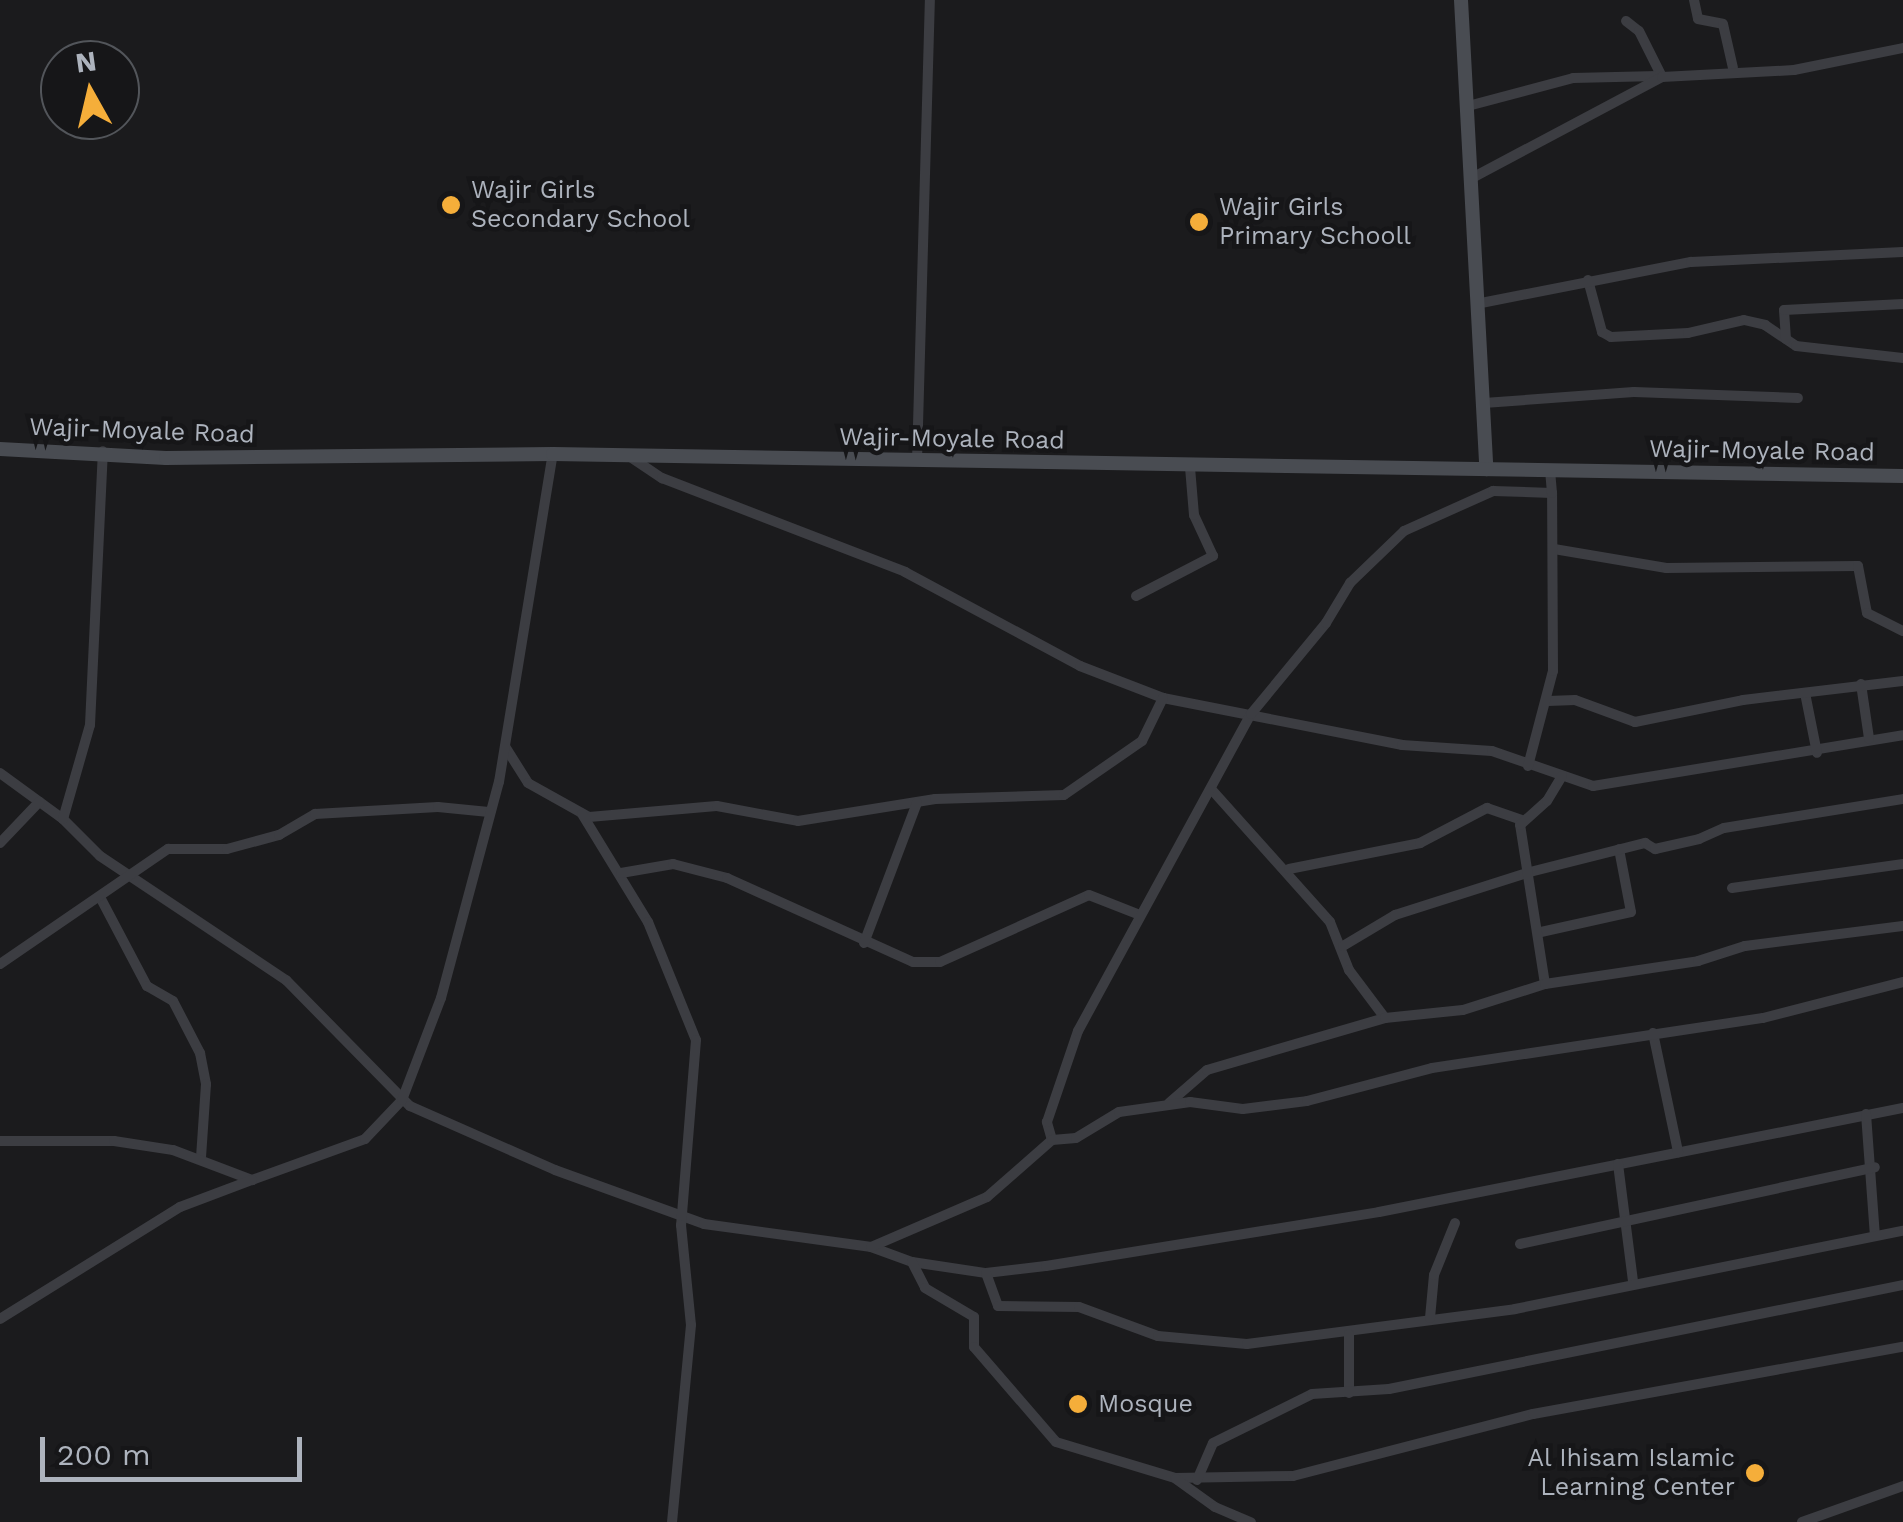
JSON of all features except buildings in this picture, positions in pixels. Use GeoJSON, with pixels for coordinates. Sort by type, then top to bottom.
{"type":"FeatureCollection","features":[{"type":"Feature","properties":{"kind":"main road"},"geometry":{"type":"LineString","coordinates":[[1461,0],[1486,469]]}},
{"type":"Feature","properties":{"kind":"main road","name":"Wajir-Moyale Road"},"geometry":{"type":"LineString","coordinates":[[0,450],[102,451],[166,458],[553,454],[1903,476]]}},
{"type":"Feature","properties":{"kind":"street"},"geometry":{"type":"LineString","coordinates":[[916,461],[930,0]]}},
{"type":"Feature","properties":{"kind":"street"},"geometry":{"type":"LineString","coordinates":[[1694,0],[1698,19],[1723,24],[1734,68]]}},
{"type":"Feature","properties":{"kind":"street"},"geometry":{"type":"LineString","coordinates":[[1626,20],[1639,31],[1662,76]]}},
{"type":"Feature","properties":{"kind":"street"},"geometry":{"type":"LineString","coordinates":[[1468,106],[1572,78],[1662,76],[1734,68],[1794,70],[1903,48]]}},
{"type":"Feature","properties":{"kind":"street"},"geometry":{"type":"LineString","coordinates":[[1472,178],[1662,76]]}},
{"type":"Feature","properties":{"kind":"street"},"geometry":{"type":"LineString","coordinates":[[1476,304],[1692,262],[1903,252]]}},
{"type":"Feature","properties":{"kind":"street"},"geometry":{"type":"LineString","coordinates":[[1588,280],[1602,332],[1611,338],[1688,333],[1744,320],[1796,346],[1903,358]]}},
{"type":"Feature","properties":{"kind":"street"},"geometry":{"type":"LineString","coordinates":[[1786,339],[1784,310],[1903,304]]}},
{"type":"Feature","properties":{"kind":"street"},"geometry":{"type":"LineString","coordinates":[[1484,403],[1634,392],[1798,398]]}},
{"type":"Feature","properties":{"kind":"street"},"geometry":{"type":"LineString","coordinates":[[63,819],[90,725],[102,451]]}},
{"type":"Feature","properties":{"kind":"street"},"geometry":{"type":"LineString","coordinates":[[0,1318],[180,1207],[365,1139],[402,1100],[441,998],[506,748],[553,454]]}},
{"type":"Feature","properties":{"kind":"street"},"geometry":{"type":"LineString","coordinates":[[629,456],[662,478],[905,572],[1080,666],[1163,698],[1402,744],[1492,752],[1593,786],[1817,754],[1868,738],[1903,735]]}},
{"type":"Feature","properties":{"kind":"street"},"geometry":{"type":"LineString","coordinates":[[1136,596],[1213,556],[1194,514],[1190,467]]}},
{"type":"Feature","properties":{"kind":"street"},"geometry":{"type":"LineString","coordinates":[[1528,766],[1548,701],[1554,549],[1550,470]]}},
{"type":"Feature","properties":{"kind":"street"},"geometry":{"type":"LineString","coordinates":[[1052,1140],[1047,1122],[1078,1031],[1250,714],[1326,623],[1350,582],[1404,531],[1493,491],[1552,493]]}},
{"type":"Feature","properties":{"kind":"street"},"geometry":{"type":"LineString","coordinates":[[1554,549],[1666,568],[1858,566],[1868,613],[1903,631]]}},
{"type":"Feature","properties":{"kind":"street"},"geometry":{"type":"LineString","coordinates":[[1548,701],[1575,700],[1634,722],[1861,684],[1903,681]]}},
{"type":"Feature","properties":{"kind":"street"},"geometry":{"type":"LineString","coordinates":[[1861,684],[1868,738]]}},
{"type":"Feature","properties":{"kind":"street"},"geometry":{"type":"LineString","coordinates":[[1805,693],[1817,754]]}},
{"type":"Feature","properties":{"kind":"street"},"geometry":{"type":"LineString","coordinates":[[582,814],[717,806],[798,821],[917,803],[1064,795],[1142,741],[1163,698]]}},
{"type":"Feature","properties":{"kind":"street"},"geometry":{"type":"LineString","coordinates":[[506,748],[528,782],[582,814],[621,873],[696,1040],[685,1216],[691,1325],[672,1522]]}},
{"type":"Feature","properties":{"kind":"street"},"geometry":{"type":"LineString","coordinates":[[0,773],[63,819],[127,875],[286,980],[402,1100],[555,1170],[685,1216],[738,1230],[871,1247],[912,1262],[986,1273],[1380,1212],[1903,1108]]}},
{"type":"Feature","properties":{"kind":"street"},"geometry":{"type":"LineString","coordinates":[[1521,820],[1547,801],[1562,776]]}},
{"type":"Feature","properties":{"kind":"street"},"geometry":{"type":"LineString","coordinates":[[1212,790],[1289,869],[1343,946],[1349,970],[1384,1018]]}},
{"type":"Feature","properties":{"kind":"street"},"geometry":{"type":"LineString","coordinates":[[1343,946],[1395,915],[1530,872],[1645,843],[1655,849],[1724,828],[1903,800]]}},
{"type":"Feature","properties":{"kind":"street"},"geometry":{"type":"LineString","coordinates":[[0,843],[39,802]]}},
{"type":"Feature","properties":{"kind":"street"},"geometry":{"type":"LineString","coordinates":[[864,943],[917,803]]}},
{"type":"Feature","properties":{"kind":"street"},"geometry":{"type":"LineString","coordinates":[[0,964],[100,897],[153,854],[182,846],[226,849],[279,835],[308,815],[438,808],[490,812]]}},
{"type":"Feature","properties":{"kind":"street"},"geometry":{"type":"LineString","coordinates":[[1289,869],[1420,842],[1488,808],[1521,820]]}},
{"type":"Feature","properties":{"kind":"street"},"geometry":{"type":"LineString","coordinates":[[1521,820],[1541,932],[1545,984]]}},
{"type":"Feature","properties":{"kind":"street"},"geometry":{"type":"LineString","coordinates":[[1541,932],[1631,912],[1619,849]]}},
{"type":"Feature","properties":{"kind":"street"},"geometry":{"type":"LineString","coordinates":[[621,873],[674,864],[727,878],[913,962],[940,962],[1017,932],[1079,897],[1102,896],[1140,915]]}},
{"type":"Feature","properties":{"kind":"street"},"geometry":{"type":"LineString","coordinates":[[1732,888],[1903,864]]}},
{"type":"Feature","properties":{"kind":"street"},"geometry":{"type":"LineString","coordinates":[[100,897],[147,986],[173,1002],[200,1053],[206,1084],[201,1158]]}},
{"type":"Feature","properties":{"kind":"street"},"geometry":{"type":"LineString","coordinates":[[1170,1103],[1206,1070],[1384,1018],[1463,1010],[1545,984],[1903,926]]}},
{"type":"Feature","properties":{"kind":"street"},"geometry":{"type":"LineString","coordinates":[[871,1247],[987,1196],[1052,1140],[1076,1138],[1104,1116],[1170,1103],[1244,1109],[1306,1100],[1432,1068],[1763,1018],[1903,982]]}},
{"type":"Feature","properties":{"kind":"street"},"geometry":{"type":"LineString","coordinates":[[1653,1033],[1678,1152]]}},
{"type":"Feature","properties":{"kind":"street"},"geometry":{"type":"LineString","coordinates":[[1866,1114],[1874,1167],[1875,1236]]}},
{"type":"Feature","properties":{"kind":"street"},"geometry":{"type":"LineString","coordinates":[[0,1141],[114,1141],[201,1158],[252,1180]]}},
{"type":"Feature","properties":{"kind":"street"},"geometry":{"type":"LineString","coordinates":[[1618,1164],[1633,1282]]}},
{"type":"Feature","properties":{"kind":"street"},"geometry":{"type":"LineString","coordinates":[[1520,1244],[1626,1226],[1874,1167]]}},
{"type":"Feature","properties":{"kind":"street"},"geometry":{"type":"LineString","coordinates":[[1430,1318],[1434,1275],[1455,1223]]}},
{"type":"Feature","properties":{"kind":"street"},"geometry":{"type":"LineString","coordinates":[[974,1316],[998,1306],[1079,1308],[1158,1336],[1264,1344],[1515,1308],[1903,1232]]}},
{"type":"Feature","properties":{"kind":"street"},"geometry":{"type":"LineString","coordinates":[[912,1262],[925,1288],[974,1316]]}},
{"type":"Feature","properties":{"kind":"street"},"geometry":{"type":"LineString","coordinates":[[986,1273],[998,1306]]}},
{"type":"Feature","properties":{"kind":"street"},"geometry":{"type":"LineString","coordinates":[[1197,1480],[1219,1438],[1294,1400],[1349,1393],[1903,1284]]}},
{"type":"Feature","properties":{"kind":"street"},"geometry":{"type":"LineString","coordinates":[[974,1316],[974,1347],[1056,1442],[1175,1478],[1197,1480],[1293,1476],[1532,1414],[1903,1347]]}},
{"type":"Feature","properties":{"kind":"street"},"geometry":{"type":"LineString","coordinates":[[1348,1334],[1349,1393]]}},
{"type":"Feature","properties":{"kind":"street"},"geometry":{"type":"LineString","coordinates":[[1175,1478],[1215,1507],[1251,1522]]}},
{"type":"Feature","properties":{"kind":"street"},"geometry":{"type":"LineString","coordinates":[[1802,1522],[1903,1486]]}},
{"type":"Feature","properties":{"kind":"place","name":"Wajir Girls Secondary School"},"geometry":{"type":"Point","coordinates":[451,205]}},
{"type":"Feature","properties":{"kind":"place","name":"Wajir Girls Primary Schooll"},"geometry":{"type":"Point","coordinates":[1199,222]}},
{"type":"Feature","properties":{"kind":"place","name":"Mosque"},"geometry":{"type":"Point","coordinates":[1078,1404]}},
{"type":"Feature","properties":{"kind":"place","name":"Al Ihisam Islamic Learning Center"},"geometry":{"type":"Point","coordinates":[1755,1473]}}]}
